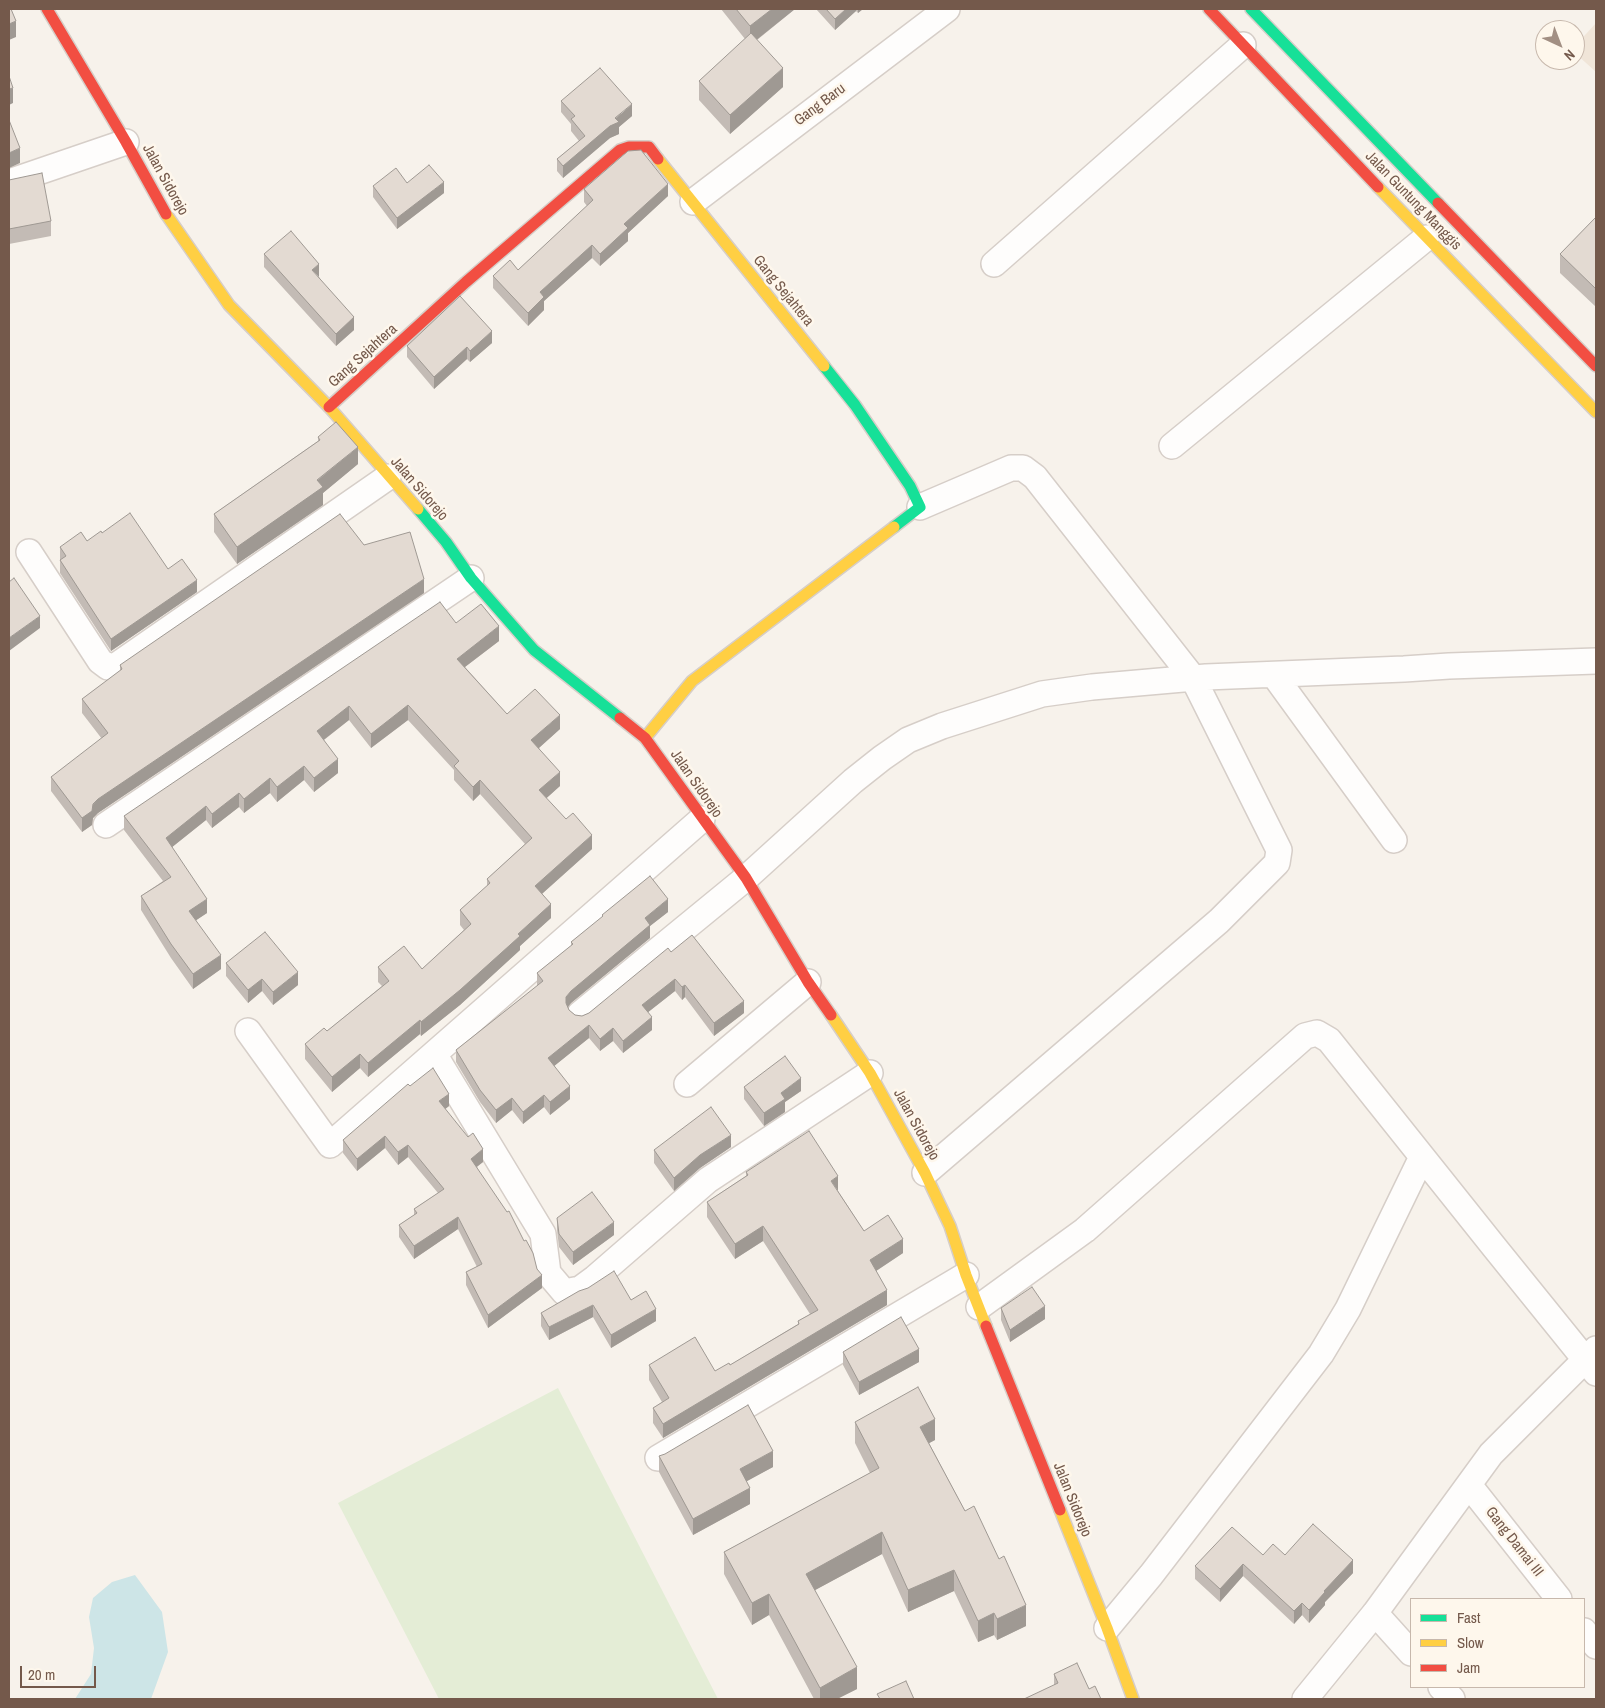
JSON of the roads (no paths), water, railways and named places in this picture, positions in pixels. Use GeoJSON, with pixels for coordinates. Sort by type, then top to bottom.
{"type":"FeatureCollection","features":[{"type":"Feature","properties":{"kind":"street","name":"Jalan Sidorejo"},"geometry":{"type":"LineString","coordinates":[[46,9],[126,142],[169,219],[229,305],[328,407],[446,542],[471,578],[534,650],[645,738],[746,878],[808,982],[870,1074],[925,1174],[950,1226],[966,1275],[1107,1628],[1133,1699]]}},
{"type":"Feature","properties":{"kind":"street","name":"Gang Baru"},"geometry":{"type":"LineString","coordinates":[[693,202],[946,9]]}},
{"type":"Feature","properties":{"kind":"street","name":"Jalan Guntung Manggis"},"geometry":{"type":"LineString","coordinates":[[1209,9],[1426,238],[1465,270],[1596,412]]}},
{"type":"Feature","properties":{"kind":"street","name":"Jalan Guntung Manggis"},"geometry":{"type":"LineString","coordinates":[[1251,9],[1480,253],[1596,366]]}},
{"type":"Feature","properties":{"kind":"street"},"geometry":{"type":"LineString","coordinates":[[994,264],[1243,44]]}},
{"type":"Feature","properties":{"kind":"street"},"geometry":{"type":"LineString","coordinates":[[9,182],[126,142]]}},
{"type":"Feature","properties":{"kind":"street","name":"Gang Sejahtera"},"geometry":{"type":"LineString","coordinates":[[328,407],[466,282],[620,150],[629,147],[649,147],[855,405],[910,486],[920,507]]}},
{"type":"Feature","properties":{"kind":"street"},"geometry":{"type":"LineString","coordinates":[[1172,446],[1426,238]]}},
{"type":"Feature","properties":{"kind":"street"},"geometry":{"type":"LineString","coordinates":[[645,738],[668,712],[692,680],[920,507],[1011,468],[1023,468],[1035,477],[1193,678],[1279,850],[1277,863],[1219,921],[925,1174]]}},
{"type":"Feature","properties":{"kind":"street"},"geometry":{"type":"LineString","coordinates":[[29,552],[100,661],[108,667],[117,665],[388,477]]}},
{"type":"Feature","properties":{"kind":"street"},"geometry":{"type":"LineString","coordinates":[[106,825],[471,578]]}},
{"type":"Feature","properties":{"kind":"street"},"geometry":{"type":"LineString","coordinates":[[580,1014],[746,878],[853,781],[908,740],[942,726],[1042,694],[1092,687],[1193,678],[1596,661]]}},
{"type":"Feature","properties":{"kind":"street"},"geometry":{"type":"LineString","coordinates":[[1274,675],[1394,840]]}},
{"type":"Feature","properties":{"kind":"street"},"geometry":{"type":"LineString","coordinates":[[248,1032],[330,1145],[702,819]]}},
{"type":"Feature","properties":{"kind":"street"},"geometry":{"type":"LineString","coordinates":[[686,1084],[808,982]]}},
{"type":"Feature","properties":{"kind":"street"},"geometry":{"type":"LineString","coordinates":[[979,1307],[1085,1230],[1304,1036],[1317,1033],[1329,1040],[1422,1157],[1593,1361],[1491,1454],[1375,1613],[1305,1699]]}},
{"type":"Feature","properties":{"kind":"street"},"geometry":{"type":"LineString","coordinates":[[434,1054],[543,1234],[548,1273],[564,1292],[580,1289],[595,1278],[708,1180],[870,1074]]}},
{"type":"Feature","properties":{"kind":"street"},"geometry":{"type":"LineString","coordinates":[[1107,1628],[1151,1575],[1321,1354],[1348,1309],[1422,1157]]}},
{"type":"Feature","properties":{"kind":"street"},"geometry":{"type":"LineString","coordinates":[[658,1458],[966,1275]]}},
{"type":"Feature","properties":{"kind":"street","name":"Gang Damai III"},"geometry":{"type":"LineString","coordinates":[[1468,1485],[1558,1598]]}},
{"type":"Feature","properties":{"kind":"street"},"geometry":{"type":"LineString","coordinates":[[1375,1613],[1410,1653]]}},
{"type":"Feature","properties":{"kind":"street"},"geometry":{"type":"LineString","coordinates":[[1585,1632],[1596,1646]]}},
{"type":"Feature","properties":{"kind":"street"},"geometry":{"type":"LineString","coordinates":[[1442,1688],[1452,1699]]}},
{"type":"Feature","properties":{"kind":"water"},"geometry":{"type":"Polygon","coordinates":[[[135,1575],[162,1612],[168,1652],[151,1699],[75,1699],[91,1674],[94,1648],[89,1617],[93,1598],[112,1582],[135,1575]]]}}]}
